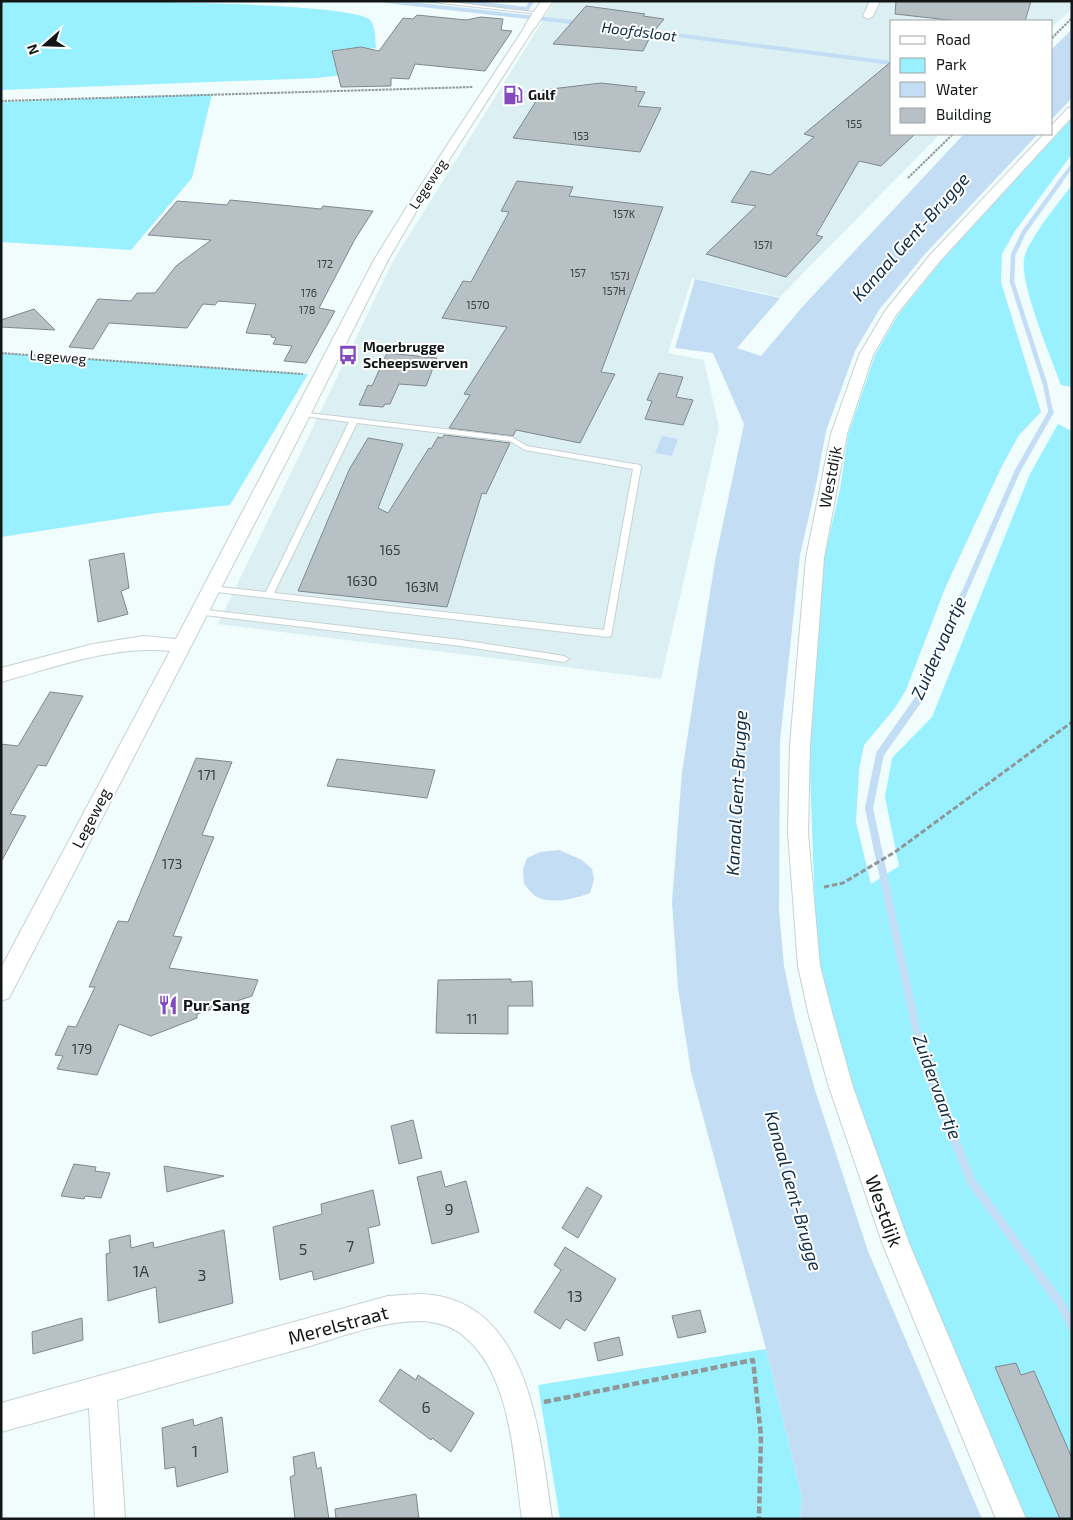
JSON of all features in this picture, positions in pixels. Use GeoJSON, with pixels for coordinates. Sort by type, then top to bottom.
{"type":"FeatureCollection","features":[{"type":"Feature","properties":{"kind":"street","name":"Legeweg"},"geometry":{"type":"LineString","coordinates":[[1,990],[303,414],[381,260],[547,1]]}},
{"type":"Feature","properties":{"kind":"street"},"geometry":{"type":"LineString","coordinates":[[868,16],[874,1]]}},
{"type":"Feature","properties":{"kind":"street","name":"Westdijk"},"geometry":{"type":"LineString","coordinates":[[1053,131],[1072,110]]}},
{"type":"Feature","properties":{"kind":"street","name":"Westdijk"},"geometry":{"type":"LineString","coordinates":[[1011,1519],[896,1246],[841,1087],[809,966],[798,833],[800,745],[815,558],[839,434],[866,355],[890,314],[935,258],[1049,135]]}},
{"type":"Feature","properties":{"kind":"street"},"geometry":{"type":"LineString","coordinates":[[1,675],[94,650],[144,642],[180,646]]}},
{"type":"Feature","properties":{"kind":"street","name":"Merelstraat"},"geometry":{"type":"LineString","coordinates":[[1,1418],[388,1310],[428,1308],[452,1313],[472,1326],[494,1347],[508,1373],[518,1408],[537,1519]]}},
{"type":"Feature","properties":{"kind":"street"},"geometry":{"type":"LineString","coordinates":[[102,1390],[110,1519]]}},
{"type":"Feature","properties":{"kind":"lane"},"geometry":{"type":"LineString","coordinates":[[426,1],[539,13]]}},
{"type":"Feature","properties":{"kind":"lane"},"geometry":{"type":"LineString","coordinates":[[211,589],[608,634],[637,467],[525,448],[512,439],[303,414]]}},
{"type":"Feature","properties":{"kind":"lane"},"geometry":{"type":"LineString","coordinates":[[269,595],[354,420]]}},
{"type":"Feature","properties":{"kind":"lane"},"geometry":{"type":"LineString","coordinates":[[199,612],[462,643],[564,660]]}},
{"type":"Feature","properties":{"kind":"path"},"geometry":{"type":"LineString","coordinates":[[1053,37],[1072,18]]}},
{"type":"Feature","properties":{"kind":"path"},"geometry":{"type":"LineString","coordinates":[[1,101],[491,86]]}},
{"type":"Feature","properties":{"kind":"path"},"geometry":{"type":"LineString","coordinates":[[908,178],[952,135]]}},
{"type":"Feature","properties":{"kind":"path","name":"Legeweg"},"geometry":{"type":"LineString","coordinates":[[1,353],[323,375]]}},
{"type":"Feature","properties":{"kind":"path"},"geometry":{"type":"LineString","coordinates":[[803,891],[843,883],[868,870],[1072,722]]}},
{"type":"Feature","properties":{"kind":"path"},"geometry":{"type":"LineString","coordinates":[[518,1408],[753,1360],[761,1436],[759,1519]]}},
{"type":"Feature","properties":{"kind":"shaded area"},"geometry":{"type":"Polygon","coordinates":[[[555,1],[1072,1],[1072,9],[1053,26],[1053,20],[890,20],[890,135],[939,135],[780,297],[692,278],[668,353],[704,360],[719,428],[661,679],[218,624],[393,261],[555,1]]]}},
{"type":"Feature","properties":{"kind":"green space"},"geometry":{"type":"Polygon","coordinates":[[[1,1],[254,5],[307,8],[347,13],[369,19],[375,32],[376,48],[349,48],[338,51],[333,54],[334,59],[341,62],[343,75],[317,78],[1,90],[1,1]]]}},
{"type":"Feature","properties":{"kind":"green space"},"geometry":{"type":"Polygon","coordinates":[[[212,94],[192,178],[131,250],[1,242],[1,102],[212,94]]]}},
{"type":"Feature","properties":{"kind":"green space"},"geometry":{"type":"Polygon","coordinates":[[[1072,118],[1072,154],[1015,231],[1002,254],[1001,282],[1041,412],[1019,435],[1001,468],[946,586],[906,690],[895,708],[864,745],[859,770],[856,822],[871,884],[899,866],[885,797],[892,758],[932,717],[1030,474],[1058,424],[1072,431],[1072,1519],[1027,1519],[904,1244],[849,1086],[817,966],[809,744],[824,559],[840,489],[848,435],[875,355],[898,315],[943,259],[1072,118]]]}},
{"type":"Feature","properties":{"kind":"green space"},"geometry":{"type":"Polygon","coordinates":[[[1072,185],[1072,387],[1061,385],[1044,340],[1031,303],[1024,271],[1024,259],[1026,251],[1037,232],[1072,185]]]}},
{"type":"Feature","properties":{"kind":"green space"},"geometry":{"type":"Polygon","coordinates":[[[1,353],[308,374],[230,505],[157,513],[1,537],[1,353]]]}},
{"type":"Feature","properties":{"kind":"green space"},"geometry":{"type":"Polygon","coordinates":[[[766,1349],[802,1497],[800,1519],[560,1519],[538,1385],[766,1349]]]}},
{"type":"Feature","properties":{"kind":"water"},"geometry":{"type":"Polygon","coordinates":[[[1072,29],[1072,98],[1053,118],[1053,48],[1072,29]]]}},
{"type":"Feature","properties":{"kind":"water","name":"Kanaal Gent-Brugge"},"geometry":{"type":"Polygon","coordinates":[[[963,135],[1037,135],[925,254],[879,310],[855,351],[826,431],[800,555],[780,741],[779,910],[784,966],[795,1018],[815,1090],[868,1251],[982,1519],[800,1519],[802,1497],[766,1349],[691,1072],[678,988],[672,902],[682,772],[715,561],[744,424],[713,353],[675,348],[695,279],[780,298],[737,348],[761,356],[804,305],[963,135]]]}},
{"type":"Feature","properties":{"kind":"water"},"geometry":{"type":"Polygon","coordinates":[[[662,436],[678,439],[672,456],[655,453],[662,436]]]}},
{"type":"Feature","properties":{"kind":"water"},"geometry":{"type":"Polygon","coordinates":[[[559,850],[582,860],[592,869],[594,880],[590,893],[570,899],[547,900],[535,896],[524,884],[523,869],[527,858],[540,852],[559,850]]]}},
{"type":"Feature","properties":{"kind":"building"},"geometry":{"type":"Polygon","coordinates":[[[896,1],[1031,1],[1025,20],[949,20],[895,14],[896,1]]]}},
{"type":"Feature","properties":{"kind":"building"},"geometry":{"type":"Polygon","coordinates":[[[586,6],[645,14],[643,16],[664,19],[651,35],[643,51],[553,44],[586,6]]]}},
{"type":"Feature","properties":{"kind":"building"},"geometry":{"type":"Polygon","coordinates":[[[417,15],[466,20],[481,17],[503,19],[501,30],[512,31],[485,71],[415,64],[409,79],[391,78],[391,86],[341,87],[332,51],[361,47],[379,51],[403,18],[413,19],[417,15]]]}},
{"type":"Feature","properties":{"kind":"building"},"geometry":{"type":"Polygon","coordinates":[[[890,63],[890,135],[914,135],[881,166],[859,161],[816,235],[823,237],[786,277],[706,254],[756,206],[731,202],[751,171],[770,175],[814,137],[804,134],[890,63]]]}},
{"type":"Feature","properties":{"kind":"building"},"geometry":{"type":"Polygon","coordinates":[[[601,83],[637,87],[635,91],[645,92],[638,106],[661,108],[640,152],[513,138],[543,90],[601,83]]]}},
{"type":"Feature","properties":{"kind":"building"},"geometry":{"type":"Polygon","coordinates":[[[517,181],[573,187],[569,196],[663,207],[601,372],[615,374],[580,443],[516,430],[513,436],[449,428],[470,395],[464,394],[507,327],[442,318],[463,281],[471,282],[509,212],[501,211],[517,181]]]}},
{"type":"Feature","properties":{"kind":"building"},"geometry":{"type":"Polygon","coordinates":[[[230,200],[321,209],[323,206],[373,211],[355,239],[319,308],[335,311],[306,363],[284,361],[292,346],[273,344],[276,338],[271,337],[272,335],[246,333],[256,304],[218,301],[215,305],[203,304],[187,328],[109,323],[93,349],[69,347],[98,299],[131,301],[137,293],[155,293],[176,266],[211,240],[148,235],[177,201],[227,205],[230,200]]]}},
{"type":"Feature","properties":{"kind":"building"},"geometry":{"type":"Polygon","coordinates":[[[34,309],[55,330],[1,327],[1,320],[34,309]]]}},
{"type":"Feature","properties":{"kind":"building"},"geometry":{"type":"Polygon","coordinates":[[[387,353],[437,358],[426,386],[399,384],[390,404],[385,404],[383,407],[359,405],[368,385],[372,386],[387,353]]]}},
{"type":"Feature","properties":{"kind":"building"},"geometry":{"type":"Polygon","coordinates":[[[659,373],[683,377],[676,397],[693,400],[683,425],[645,419],[652,401],[647,400],[659,373]]]}},
{"type":"Feature","properties":{"kind":"building"},"geometry":{"type":"Polygon","coordinates":[[[444,435],[510,443],[486,494],[482,493],[447,607],[298,591],[349,470],[368,438],[403,444],[378,508],[388,513],[429,448],[431,449],[438,437],[442,438],[444,435]]]}},
{"type":"Feature","properties":{"kind":"building"},"geometry":{"type":"Polygon","coordinates":[[[124,553],[129,588],[121,591],[128,614],[98,622],[89,560],[124,553]]]}},
{"type":"Feature","properties":{"kind":"building"},"geometry":{"type":"Polygon","coordinates":[[[50,692],[83,696],[46,766],[38,765],[10,814],[26,816],[1,862],[1,744],[18,746],[50,692]]]}},
{"type":"Feature","properties":{"kind":"building"},"geometry":{"type":"Polygon","coordinates":[[[196,758],[232,762],[202,835],[214,837],[173,936],[182,937],[169,968],[258,980],[252,996],[197,1014],[197,1018],[151,1036],[119,1024],[97,1075],[57,1069],[63,1056],[55,1055],[68,1026],[76,1027],[95,987],[89,987],[118,921],[128,922],[196,758]]]}},
{"type":"Feature","properties":{"kind":"building"},"geometry":{"type":"Polygon","coordinates":[[[337,759],[435,770],[427,798],[327,786],[337,759]]]}},
{"type":"Feature","properties":{"kind":"building"},"geometry":{"type":"Polygon","coordinates":[[[511,979],[511,982],[532,981],[533,1006],[508,1006],[508,1034],[436,1033],[438,980],[511,979]]]}},
{"type":"Feature","properties":{"kind":"building"},"geometry":{"type":"Polygon","coordinates":[[[413,1120],[422,1158],[399,1164],[391,1126],[413,1120]]]}},
{"type":"Feature","properties":{"kind":"building"},"geometry":{"type":"Polygon","coordinates":[[[74,1164],[96,1167],[95,1171],[110,1173],[101,1198],[85,1196],[84,1199],[61,1196],[74,1164]]]}},
{"type":"Feature","properties":{"kind":"building"},"geometry":{"type":"Polygon","coordinates":[[[164,1166],[224,1176],[167,1192],[164,1166]]]}},
{"type":"Feature","properties":{"kind":"building"},"geometry":{"type":"Polygon","coordinates":[[[441,1171],[445,1187],[466,1181],[479,1232],[432,1244],[417,1177],[441,1171]]]}},
{"type":"Feature","properties":{"kind":"building"},"geometry":{"type":"Polygon","coordinates":[[[587,1187],[602,1196],[578,1238],[562,1228],[587,1187]]]}},
{"type":"Feature","properties":{"kind":"building"},"geometry":{"type":"Polygon","coordinates":[[[373,1190],[380,1225],[368,1228],[374,1263],[314,1280],[312,1271],[280,1280],[273,1227],[322,1214],[321,1204],[373,1190]]]}},
{"type":"Feature","properties":{"kind":"building"},"geometry":{"type":"Polygon","coordinates":[[[224,1230],[233,1303],[159,1323],[156,1287],[108,1301],[106,1254],[110,1253],[109,1240],[130,1235],[131,1248],[153,1242],[154,1248],[224,1230]]]}},
{"type":"Feature","properties":{"kind":"building"},"geometry":{"type":"Polygon","coordinates":[[[565,1247],[616,1279],[585,1331],[566,1319],[560,1329],[534,1312],[561,1270],[554,1265],[565,1247]]]}},
{"type":"Feature","properties":{"kind":"building"},"geometry":{"type":"Polygon","coordinates":[[[700,1310],[706,1332],[678,1338],[672,1316],[700,1310]]]}},
{"type":"Feature","properties":{"kind":"building"},"geometry":{"type":"Polygon","coordinates":[[[82,1318],[83,1340],[33,1354],[32,1332],[82,1318]]]}},
{"type":"Feature","properties":{"kind":"building"},"geometry":{"type":"Polygon","coordinates":[[[619,1337],[623,1355],[598,1361],[594,1343],[619,1337]]]}},
{"type":"Feature","properties":{"kind":"building"},"geometry":{"type":"Polygon","coordinates":[[[1016,1363],[1021,1375],[1034,1371],[1072,1458],[1072,1519],[1060,1519],[995,1367],[1016,1363]]]}},
{"type":"Feature","properties":{"kind":"building"},"geometry":{"type":"Polygon","coordinates":[[[400,1369],[416,1380],[418,1375],[474,1413],[451,1452],[432,1438],[431,1440],[379,1401],[400,1369]]]}},
{"type":"Feature","properties":{"kind":"building"},"geometry":{"type":"Polygon","coordinates":[[[222,1417],[228,1472],[177,1487],[175,1467],[165,1469],[162,1428],[193,1419],[194,1426],[222,1417]]]}},
{"type":"Feature","properties":{"kind":"building"},"geometry":{"type":"Polygon","coordinates":[[[314,1452],[317,1469],[321,1467],[329,1519],[295,1519],[290,1477],[295,1475],[293,1457],[314,1452]]]}},
{"type":"Feature","properties":{"kind":"building"},"geometry":{"type":"Polygon","coordinates":[[[416,1494],[419,1519],[336,1519],[335,1509],[416,1494]]]}},
{"type":"Feature","properties":{"kind":"waterway","name":"Hoofdsloot"},"geometry":{"type":"LineString","coordinates":[[386,1],[580,23]]}},
{"type":"Feature","properties":{"kind":"waterway"},"geometry":{"type":"LineString","coordinates":[[458,1],[527,9],[532,1]]}},
{"type":"Feature","properties":{"kind":"waterway","name":"Hoofdsloot"},"geometry":{"type":"LineString","coordinates":[[645,31],[890,63]]}},
{"type":"Feature","properties":{"kind":"waterway","name":"Zuidervaartje"},"geometry":{"type":"LineString","coordinates":[[1059,183],[1072,166]]}},
{"type":"Feature","properties":{"kind":"waterway","name":"Zuidervaartje"},"geometry":{"type":"LineString","coordinates":[[1051,412],[1045,384],[1012,282],[1013,255],[1024,232],[1060,182]]}},
{"type":"Feature","properties":{"kind":"waterway","name":"Zuidervaartje"},"geometry":{"type":"LineString","coordinates":[[917,701],[1017,472],[1051,412]]}},
{"type":"Feature","properties":{"kind":"waterway","name":"Zuidervaartje"},"geometry":{"type":"LineString","coordinates":[[918,700],[880,754],[869,808],[921,1052],[926,1064]]}},
{"type":"Feature","properties":{"kind":"waterway","name":"Zuidervaartje"},"geometry":{"type":"LineString","coordinates":[[925,1063],[971,1181],[1060,1303],[1072,1326]]}},
{"type":"Feature","properties":{"kind":"place","name":"Gulf"},"geometry":{"type":"Point","coordinates":[513,95]}},
{"type":"Feature","properties":{"kind":"place","name":"Moerbrugge Scheepswerven"},"geometry":{"type":"Point","coordinates":[348,355]}},
{"type":"Feature","properties":{"kind":"place","name":"Pur Sang"},"geometry":{"type":"Point","coordinates":[168,1005]}}]}
